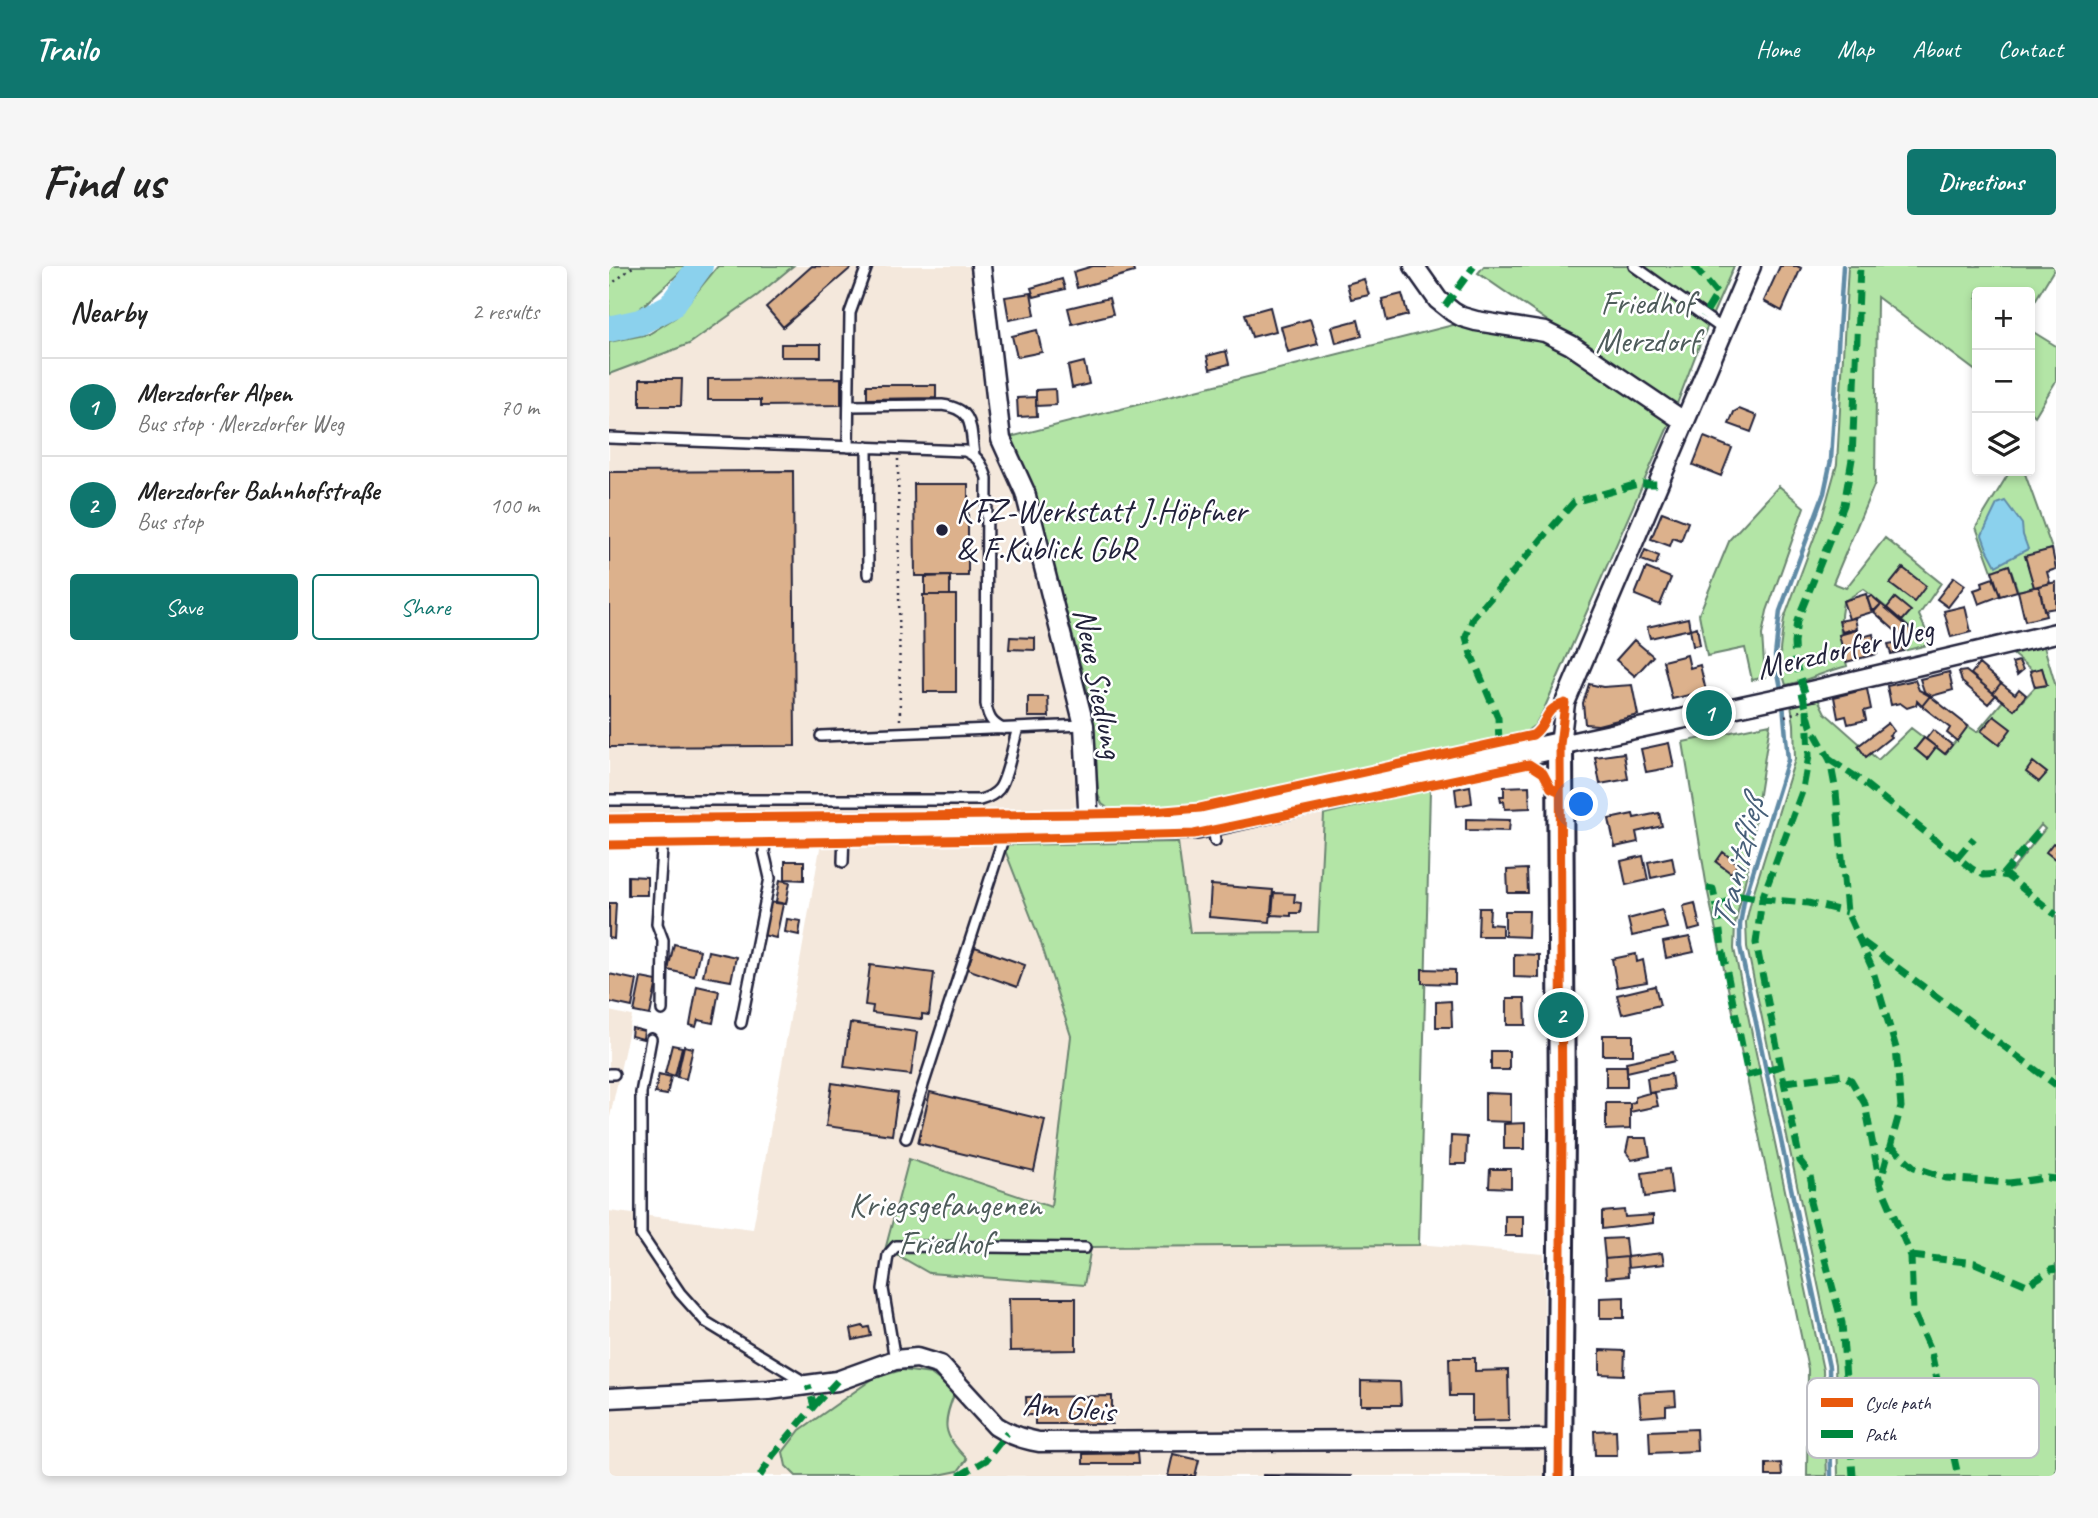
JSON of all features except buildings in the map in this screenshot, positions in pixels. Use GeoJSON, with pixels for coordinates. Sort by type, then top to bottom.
{"type":"FeatureCollection","features":[{"type":"Feature","properties":{"kind":"street","name":"Neue Siedlung"},"geometry":{"type":"LineString","coordinates":[[981,266],[1000,439],[1025,492],[1084,725],[1090,828]]}},
{"type":"Feature","properties":{"kind":"street"},"geometry":{"type":"LineString","coordinates":[[1414,266],[1438,300],[1453,312],[1476,321],[1545,332],[1571,345],[1685,422]]}},
{"type":"Feature","properties":{"kind":"street"},"geometry":{"type":"LineString","coordinates":[[1559,1476],[1562,1133],[1560,746],[1565,702],[1751,266]]}},
{"type":"Feature","properties":{"kind":"street","name":"Merzdorfer Weg"},"geometry":{"type":"LineString","coordinates":[[609,835],[1196,826],[1214,832],[1560,746],[1769,700],[1804,701],[2056,633]]}},
{"type":"Feature","properties":{"kind":"street","name":"Am Gleis"},"geometry":{"type":"LineString","coordinates":[[609,1398],[769,1390],[808,1385],[837,1381],[895,1360],[916,1358],[940,1365],[996,1426],[1022,1439],[1558,1439]]}},
{"type":"Feature","properties":{"kind":"lane"},"geometry":{"type":"LineString","coordinates":[[848,447],[850,313],[867,266]]}},
{"type":"Feature","properties":{"kind":"lane"},"geometry":{"type":"LineString","coordinates":[[1634,266],[1724,330]]}},
{"type":"Feature","properties":{"kind":"lane"},"geometry":{"type":"LineString","coordinates":[[849,406],[954,407],[969,418],[974,455]]}},
{"type":"Feature","properties":{"kind":"lane"},"geometry":{"type":"LineString","coordinates":[[609,438],[965,451],[974,455],[981,461],[987,478],[986,704],[988,717],[1003,729]]}},
{"type":"Feature","properties":{"kind":"lane"},"geometry":{"type":"LineString","coordinates":[[867,447],[868,574]]}},
{"type":"Feature","properties":{"kind":"lane"},"geometry":{"type":"LineString","coordinates":[[821,736],[1084,725]]}},
{"type":"Feature","properties":{"kind":"lane"},"geometry":{"type":"LineString","coordinates":[[609,800],[979,800],[989,797],[1002,783],[1018,728]]}},
{"type":"Feature","properties":{"kind":"lane"},"geometry":{"type":"LineString","coordinates":[[906,1138],[1007,828]]}},
{"type":"Feature","properties":{"kind":"lane"},"geometry":{"type":"LineString","coordinates":[[843,862],[844,830]]}},
{"type":"Feature","properties":{"kind":"lane"},"geometry":{"type":"LineString","coordinates":[[741,1023],[770,878],[764,852],[767,831]]}},
{"type":"Feature","properties":{"kind":"lane"},"geometry":{"type":"LineString","coordinates":[[662,1010],[663,940],[657,924],[663,833]]}},
{"type":"Feature","properties":{"kind":"lane"},"geometry":{"type":"LineString","coordinates":[[651,1039],[641,1093],[641,1235],[680,1293],[706,1322],[808,1385]]}},
{"type":"Feature","properties":{"kind":"lane"},"geometry":{"type":"LineString","coordinates":[[895,1360],[883,1289],[888,1255],[897,1246],[1085,1248]]}},
{"type":"Feature","properties":{"kind":"path"},"geometry":{"type":"LineString","coordinates":[[609,286],[634,266]]}},
{"type":"Feature","properties":{"kind":"path"},"geometry":{"type":"LineString","coordinates":[[898,449],[900,733]]}},
{"type":"Feature","properties":{"kind":"path"},"geometry":{"type":"LineString","coordinates":[[1786,716],[1804,701]]}},
{"type":"Feature","properties":{"kind":"shaded area"},"geometry":{"type":"Polygon","coordinates":[[[793,266],[976,266],[1018,492],[1077,725],[1081,799],[1073,809],[609,816],[609,374],[689,344],[758,295],[793,266]]]}},
{"type":"Feature","properties":{"kind":"shaded area"},"geometry":{"type":"Polygon","coordinates":[[[1324,814],[1318,932],[1190,933],[1178,842],[1324,814]]]}},
{"type":"Feature","properties":{"kind":"shaded area"},"geometry":{"type":"Polygon","coordinates":[[[1003,845],[1040,940],[1071,1036],[1051,1208],[910,1159],[884,1254],[899,1256],[929,1273],[1085,1285],[1095,1219],[1544,1254],[1544,1476],[609,1476],[609,1211],[753,1229],[820,848],[1003,845]]]}},
{"type":"Feature","properties":{"kind":"shaded area"},"geometry":{"type":"Polygon","coordinates":[[[609,1011],[632,1016],[609,1121],[609,1011]]]}},
{"type":"Feature","properties":{"kind":"green space"},"geometry":{"type":"Polygon","coordinates":[[[609,266],[687,266],[636,312],[609,317],[609,266]]]}},
{"type":"Feature","properties":{"kind":"green space"},"geometry":{"type":"Polygon","coordinates":[[[718,266],[793,266],[758,295],[689,344],[609,374],[609,342],[649,334],[676,317],[718,266]]]}},
{"type":"Feature","properties":{"kind":"green space","name":"Friedhof Merzdorf"},"geometry":{"type":"Polygon","coordinates":[[[1484,266],[1734,266],[1675,409],[1478,273],[1484,266]]]}},
{"type":"Feature","properties":{"kind":"green space"},"geometry":{"type":"Polygon","coordinates":[[[1848,266],[2056,266],[2035,301],[2035,287],[1972,287],[1972,368],[1877,297],[1875,483],[1833,583],[1846,588],[1885,538],[1941,583],[1919,615],[1932,644],[1903,651],[1915,633],[1902,621],[1910,611],[1895,598],[1887,608],[1863,589],[1843,602],[1841,634],[1847,666],[1786,685],[1780,650],[1784,619],[1823,514],[1837,464],[1848,266]]]}},
{"type":"Feature","properties":{"kind":"green space"},"geometry":{"type":"Polygon","coordinates":[[[1457,324],[1512,330],[1541,338],[1567,351],[1671,420],[1535,725],[1524,733],[1201,805],[1109,809],[1102,804],[1098,795],[1092,707],[1033,490],[1006,438],[1457,324]]]}},
{"type":"Feature","properties":{"kind":"green space"},"geometry":{"type":"Polygon","coordinates":[[[2035,333],[2056,346],[2056,381],[2035,416],[2035,333]]]}},
{"type":"Feature","properties":{"kind":"green space"},"geometry":{"type":"Polygon","coordinates":[[[2007,476],[2026,476],[2052,549],[2026,557],[2034,587],[2018,591],[2009,565],[1992,571],[1976,527],[2007,476]]]}},
{"type":"Feature","properties":{"kind":"green space"},"geometry":{"type":"Polygon","coordinates":[[[1779,486],[1804,507],[1767,611],[1762,635],[1765,677],[1752,680],[1745,648],[1707,656],[1699,614],[1730,539],[1779,486]]]}},
{"type":"Feature","properties":{"kind":"green space"},"geometry":{"type":"Polygon","coordinates":[[[2043,643],[2056,687],[2056,1476],[1838,1476],[1838,1458],[2039,1458],[2039,1378],[1835,1378],[1835,1365],[1747,947],[1746,922],[1751,901],[1795,759],[1791,704],[1817,697],[1825,713],[1878,760],[1911,728],[1924,738],[1915,749],[1927,759],[1936,747],[1945,754],[1968,726],[1977,732],[2003,701],[2014,710],[2035,687],[2047,685],[2042,668],[2033,671],[2010,652],[2043,643]],[[2041,825],[2008,866],[2011,871],[2045,829],[2041,825]]]}},
{"type":"Feature","properties":{"kind":"green space"},"geometry":{"type":"Polygon","coordinates":[[[1770,724],[1746,877],[1735,924],[1734,949],[1823,1378],[1808,1378],[1707,888],[1683,742],[1770,724]]]}},
{"type":"Feature","properties":{"kind":"green space","name":"Kriegsgefangenen Friedhof"},"geometry":{"type":"Polygon","coordinates":[[[1430,789],[1419,1245],[1091,1247],[1084,1285],[929,1273],[899,1256],[884,1254],[909,1159],[1051,1207],[1071,1036],[1040,940],[1003,845],[1178,842],[1190,933],[1318,932],[1324,814],[1430,789]]]}},
{"type":"Feature","properties":{"kind":"green space"},"geometry":{"type":"Polygon","coordinates":[[[902,1370],[931,1374],[955,1392],[946,1421],[949,1436],[967,1459],[958,1471],[934,1476],[796,1476],[786,1466],[783,1452],[800,1430],[874,1378],[902,1370]]]}},
{"type":"Feature","properties":{"kind":"green space"},"geometry":{"type":"Polygon","coordinates":[[[1807,1458],[1826,1458],[1827,1476],[1807,1476],[1807,1458]]]}},
{"type":"Feature","properties":{"kind":"water"},"geometry":{"type":"Polygon","coordinates":[[[2005,501],[2022,524],[2028,549],[1996,566],[1982,535],[1997,504],[2005,501]]]}},
{"type":"Feature","properties":{"kind":"waterway"},"geometry":{"type":"LineString","coordinates":[[609,329],[640,322],[671,306],[700,266]]}},
{"type":"Feature","properties":{"kind":"waterway","name":"Tranitzfließ"},"geometry":{"type":"LineString","coordinates":[[1782,694],[1775,656],[1780,611],[1824,493],[1831,460],[1843,266]]}},
{"type":"Feature","properties":{"kind":"waterway","name":"Tranitzfließ"},"geometry":{"type":"LineString","coordinates":[[1783,703],[1788,760],[1744,901],[1740,947],[1829,1378]]}},
{"type":"Feature","properties":{"kind":"waterway","name":"Tranitzfließ"},"geometry":{"type":"LineString","coordinates":[[1831,1458],[1831,1476]]}},
{"type":"Feature","properties":{"kind":"marked path"},"geometry":{"type":"LineString","coordinates":[[1445,306],[1474,266]]}},
{"type":"Feature","properties":{"kind":"marked path"},"geometry":{"type":"LineString","coordinates":[[1694,266],[1717,294],[1703,317]]}},
{"type":"Feature","properties":{"kind":"marked path"},"geometry":{"type":"LineString","coordinates":[[1805,692],[1795,662],[1794,643],[1797,621],[1844,505],[1852,459],[1860,266]]}},
{"type":"Feature","properties":{"kind":"marked path"},"geometry":{"type":"LineString","coordinates":[[1499,743],[1498,718],[1466,637],[1473,618],[1574,502],[1638,484],[1658,484]]}},
{"type":"Feature","properties":{"kind":"marked path"},"geometry":{"type":"LineString","coordinates":[[1802,693],[1811,726],[1830,760],[1836,792],[1847,912],[1872,968],[1896,1048],[1901,1107],[1880,1183]]}},
{"type":"Feature","properties":{"kind":"marked path"},"geometry":{"type":"LineString","coordinates":[[1807,709],[1809,756],[1803,789],[1762,899],[1756,943],[1800,1161],[1811,1180],[1810,1202],[1842,1323],[1846,1378]]}},
{"type":"Feature","properties":{"kind":"marked path"},"geometry":{"type":"LineString","coordinates":[[1830,760],[1856,777],[1972,869],[1984,875],[2007,876],[2056,915]]}},
{"type":"Feature","properties":{"kind":"marked path"},"geometry":{"type":"LineString","coordinates":[[2002,875],[2043,827]]}},
{"type":"Feature","properties":{"kind":"marked path"},"geometry":{"type":"LineString","coordinates":[[1957,858],[1974,838]]}},
{"type":"Feature","properties":{"kind":"marked path"},"geometry":{"type":"LineString","coordinates":[[1707,888],[1713,889],[1717,907]]}},
{"type":"Feature","properties":{"kind":"marked path"},"geometry":{"type":"LineString","coordinates":[[1781,1066],[1748,1075],[1722,948],[1717,907],[1740,895],[1808,903],[1847,912]]}},
{"type":"Feature","properties":{"kind":"marked path"},"geometry":{"type":"LineString","coordinates":[[1863,942],[2056,1085]]}},
{"type":"Feature","properties":{"kind":"marked path"},"geometry":{"type":"LineString","coordinates":[[1785,1082],[1842,1075],[1851,1080],[1865,1104],[1880,1183],[1911,1256],[1913,1312],[1931,1352],[1937,1378]]}},
{"type":"Feature","properties":{"kind":"marked path"},"geometry":{"type":"LineString","coordinates":[[1890,1145],[1914,1167],[1946,1178],[2009,1183],[2056,1179]]}},
{"type":"Feature","properties":{"kind":"marked path"},"geometry":{"type":"LineString","coordinates":[[1911,1256],[1975,1263],[2027,1285],[2056,1269]]}},
{"type":"Feature","properties":{"kind":"marked path"},"geometry":{"type":"LineString","coordinates":[[814,1406],[837,1381]]}},
{"type":"Feature","properties":{"kind":"marked path"},"geometry":{"type":"LineString","coordinates":[[760,1476],[773,1455],[814,1406],[808,1385]]}},
{"type":"Feature","properties":{"kind":"marked path"},"geometry":{"type":"LineString","coordinates":[[959,1476],[986,1460],[1007,1433]]}},
{"type":"Feature","properties":{"kind":"marked path"},"geometry":{"type":"LineString","coordinates":[[1852,1458],[1853,1476]]}},
{"type":"Feature","properties":{"kind":"marked path"},"geometry":{"type":"LineString","coordinates":[[1954,1458],[1958,1476]]}},
{"type":"Feature","properties":{"kind":"cycle path"},"geometry":{"type":"LineString","coordinates":[[609,819],[1089,814],[1200,808],[1533,735],[1552,709],[1565,703],[1560,745],[1562,1133],[1559,1476]]}},
{"type":"Feature","properties":{"kind":"cycle path"},"geometry":{"type":"LineString","coordinates":[[609,845],[1194,834],[1529,764],[1543,773],[1551,788],[1560,792]]}},
{"type":"Feature","properties":{"kind":"place","name":"KFZ-Werkstatt J.Höpfner & F.Kublick GbR"},"geometry":{"type":"Point","coordinates":[942,530]}},
{"type":"Feature","properties":{"kind":"place","name":"Merzdorfer Alpen"},"geometry":{"type":"Point","coordinates":[1709,713]}},
{"type":"Feature","properties":{"kind":"place","name":"Merzdorfer Bahnhofstraße"},"geometry":{"type":"Point","coordinates":[1561,1015]}}]}
